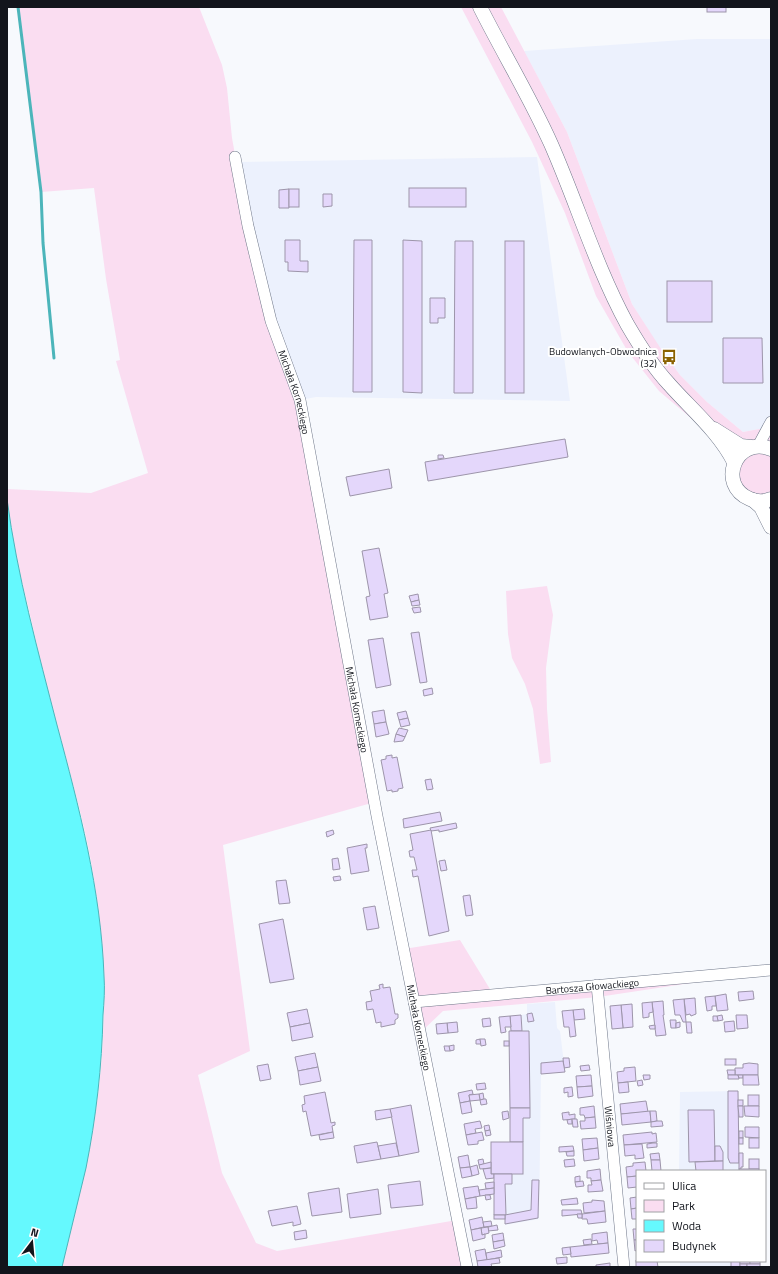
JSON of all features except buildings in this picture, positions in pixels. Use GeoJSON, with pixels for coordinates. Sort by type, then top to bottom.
{"type":"FeatureCollection","features":[{"type":"Feature","properties":{"kind":"main road"},"geometry":{"type":"LineString","coordinates":[[480,7],[538,117],[569,187],[599,265],[628,325],[654,366],[709,426],[734,462]]}},
{"type":"Feature","properties":{"kind":"main road"},"geometry":{"type":"LineString","coordinates":[[709,426],[742,446],[760,447]]}},
{"type":"Feature","properties":{"kind":"main road"},"geometry":{"type":"LineString","coordinates":[[760,447],[745,450],[739,456],[734,462],[732,478],[735,486],[742,495],[753,500],[761,507],[771,527]]}},
{"type":"Feature","properties":{"kind":"main road"},"geometry":{"type":"LineString","coordinates":[[753,500],[761,501],[771,499]]}},
{"type":"Feature","properties":{"kind":"street","name":"Michała Korneckiego"},"geometry":{"type":"LineString","coordinates":[[235,157],[248,226],[271,321],[300,400],[377,816],[466,1267]]}},
{"type":"Feature","properties":{"kind":"street"},"geometry":{"type":"LineString","coordinates":[[760,447],[771,422]]}},
{"type":"Feature","properties":{"kind":"street","name":"Bartosza Głowackiego"},"geometry":{"type":"LineString","coordinates":[[414,1002],[771,970]]}},
{"type":"Feature","properties":{"kind":"street","name":"Wiśniowa"},"geometry":{"type":"LineString","coordinates":[[597,985],[624,1267]]}},
{"type":"Feature","properties":{"kind":"shaded area"},"geometry":{"type":"Polygon","coordinates":[[[697,39],[771,39],[771,422],[768,429],[743,432],[707,402],[680,375],[662,352],[632,304],[567,132],[524,51],[697,39]]]}},
{"type":"Feature","properties":{"kind":"shaded area"},"geometry":{"type":"Polygon","coordinates":[[[537,157],[570,401],[316,397],[300,400],[271,321],[236,162],[537,157]]]}},
{"type":"Feature","properties":{"kind":"shaded area"},"geometry":{"type":"Polygon","coordinates":[[[555,1002],[557,1028],[560,1031],[565,1072],[541,1074],[539,1219],[505,1225],[505,1219],[494,1219],[494,1175],[491,1174],[491,1142],[510,1142],[509,1031],[522,1031],[521,1015],[527,1014],[527,1004],[555,1002]]]}},
{"type":"Feature","properties":{"kind":"shaded area"},"geometry":{"type":"Polygon","coordinates":[[[738,1091],[739,1170],[679,1170],[680,1092],[738,1091]]]}},
{"type":"Feature","properties":{"kind":"shaded area"},"geometry":{"type":"Polygon","coordinates":[[[680,1262],[740,1262],[740,1267],[680,1267],[680,1262]]]}},
{"type":"Feature","properties":{"kind":"green space"},"geometry":{"type":"Polygon","coordinates":[[[18,7],[199,7],[222,65],[227,88],[232,138],[248,226],[300,400],[375,802],[223,845],[250,1051],[198,1075],[222,1173],[256,1243],[277,1251],[457,1220],[467,1267],[62,1267],[86,1165],[97,1103],[103,1030],[104,993],[102,956],[95,883],[88,847],[76,795],[45,680],[17,560],[11,532],[7,503],[7,489],[91,493],[148,473],[116,361],[120,360],[106,279],[94,188],[41,192],[18,7]]]}},
{"type":"Feature","properties":{"kind":"green space"},"geometry":{"type":"Polygon","coordinates":[[[461,7],[501,7],[567,132],[632,304],[663,352],[680,375],[707,402],[743,432],[759,429],[771,430],[771,528],[746,497],[734,462],[705,430],[659,391],[628,352],[596,296],[565,213],[532,142],[461,7]]]}},
{"type":"Feature","properties":{"kind":"green space"},"geometry":{"type":"Polygon","coordinates":[[[547,586],[553,615],[546,668],[551,762],[540,764],[533,709],[525,684],[512,658],[508,634],[506,591],[547,586]]]}},
{"type":"Feature","properties":{"kind":"green space"},"geometry":{"type":"Polygon","coordinates":[[[460,940],[493,994],[771,971],[598,997],[443,1011],[420,1033],[404,949],[460,940]]]}},
{"type":"Feature","properties":{"kind":"water"},"geometry":{"type":"Polygon","coordinates":[[[7,499],[16,556],[29,613],[88,849],[94,880],[102,944],[104,996],[100,1073],[96,1111],[86,1168],[62,1267],[7,1267],[7,499]]]}},
{"type":"Feature","properties":{"kind":"waterway"},"geometry":{"type":"LineString","coordinates":[[18,7],[41,192],[43,243],[54,358]]}},
{"type":"Feature","properties":{"kind":"place","name":"Budowlanych-Obwodnica (32)"},"geometry":{"type":"Point","coordinates":[669,357]}}]}
